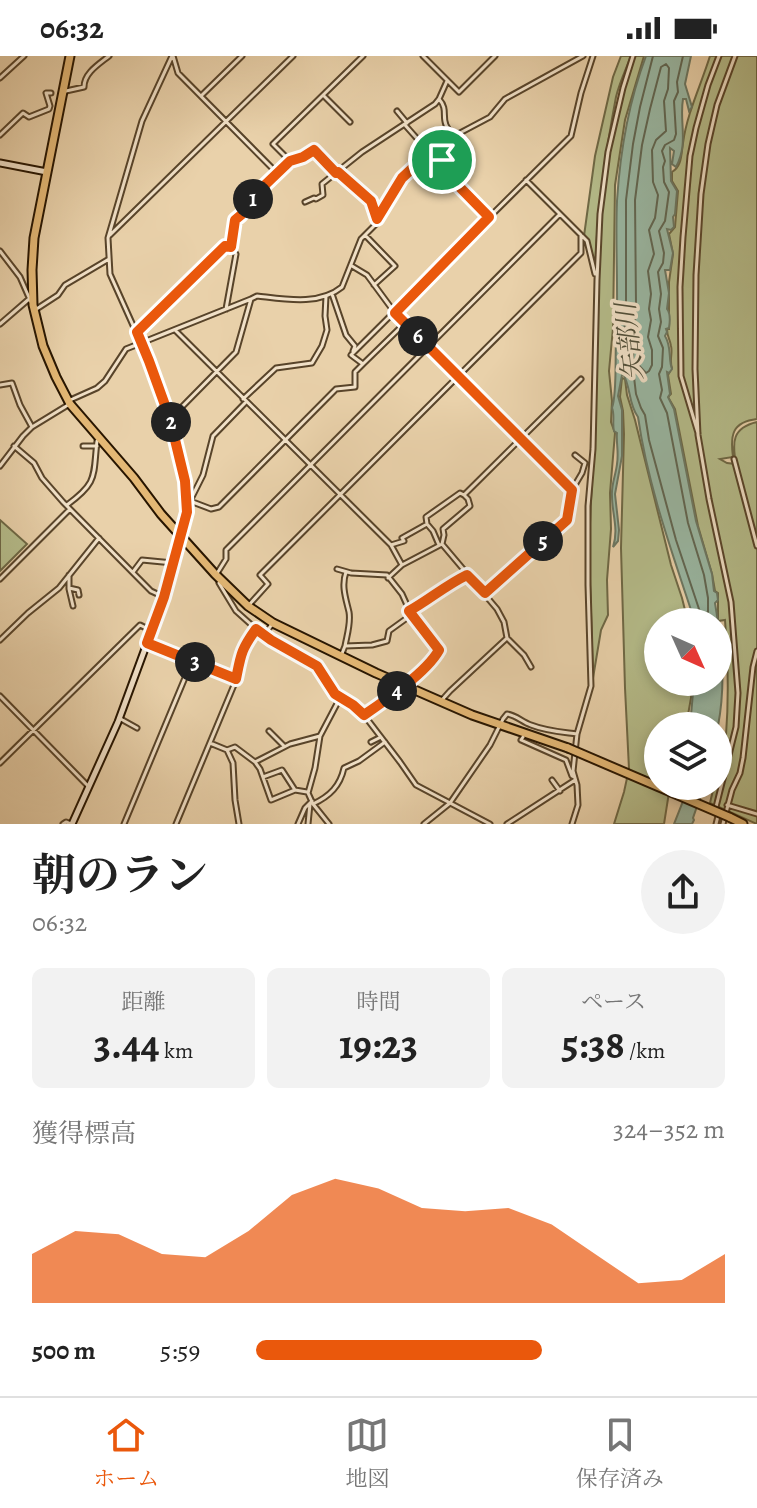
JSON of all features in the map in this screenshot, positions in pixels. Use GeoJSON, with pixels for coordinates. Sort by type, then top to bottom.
{"type":"FeatureCollection","features":[{"type":"Feature","properties":{"kind":"highway"},"geometry":{"type":"LineString","coordinates":[[70,56],[34,238],[32,305],[43,346],[69,403],[97,441],[180,536],[248,606],[273,623],[441,701],[501,726],[568,748],[743,824]]}},
{"type":"Feature","properties":{"kind":"main road"},"geometry":{"type":"LineString","coordinates":[[0,163],[47,172]]}},
{"type":"Feature","properties":{"kind":"main road"},"geometry":{"type":"LineString","coordinates":[[72,824],[119,718],[152,631],[180,536]]}},
{"type":"Feature","properties":{"kind":"street"},"geometry":{"type":"LineString","coordinates":[[0,78],[24,56]]}},
{"type":"Feature","properties":{"kind":"street"},"geometry":{"type":"LineString","coordinates":[[63,91],[84,87],[89,73],[109,56]]}},
{"type":"Feature","properties":{"kind":"street"},"geometry":{"type":"LineString","coordinates":[[172,56],[178,73],[277,173]]}},
{"type":"Feature","properties":{"kind":"street"},"geometry":{"type":"LineString","coordinates":[[172,56],[142,121],[108,238],[110,274],[153,369],[170,419],[185,481],[187,512]]}},
{"type":"Feature","properties":{"kind":"street"},"geometry":{"type":"LineString","coordinates":[[201,96],[242,56]]}},
{"type":"Feature","properties":{"kind":"street"},"geometry":{"type":"LineString","coordinates":[[108,238],[293,56]]}},
{"type":"Feature","properties":{"kind":"street"},"geometry":{"type":"LineString","coordinates":[[290,161],[273,144],[363,56]]}},
{"type":"Feature","properties":{"kind":"street"},"geometry":{"type":"LineString","coordinates":[[423,56],[459,92],[495,56]]}},
{"type":"Feature","properties":{"kind":"street"},"geometry":{"type":"LineString","coordinates":[[0,466],[32,427],[105,381],[126,349],[257,296],[294,300],[326,296],[342,287],[361,239],[376,224],[402,178],[453,135],[490,117],[505,99],[583,56]]}},
{"type":"Feature","properties":{"kind":"street"},"geometry":{"type":"LineString","coordinates":[[351,355],[571,136],[593,56]]}},
{"type":"Feature","properties":{"kind":"street"},"geometry":{"type":"LineString","coordinates":[[572,824],[578,805],[573,771],[577,734],[591,686],[588,506],[594,434],[600,214],[608,152],[633,56]]}},
{"type":"Feature","properties":{"kind":"street"},"geometry":{"type":"LineString","coordinates":[[716,807],[736,727],[738,693],[731,602],[698,435],[681,381],[680,287],[690,156],[708,85],[719,56]]}},
{"type":"Feature","properties":{"kind":"street"},"geometry":{"type":"LineString","coordinates":[[698,435],[695,318],[701,194],[717,105],[735,56]]}},
{"type":"Feature","properties":{"kind":"street"},"geometry":{"type":"LineString","coordinates":[[305,202],[323,195],[322,184],[439,99],[447,81]]}},
{"type":"Feature","properties":{"kind":"street"},"geometry":{"type":"LineString","coordinates":[[0,135],[23,113],[29,117],[49,109],[46,93],[51,93]]}},
{"type":"Feature","properties":{"kind":"street"},"geometry":{"type":"LineString","coordinates":[[323,95],[350,122]]}},
{"type":"Feature","properties":{"kind":"street"},"geometry":{"type":"LineString","coordinates":[[439,99],[446,111],[445,123],[453,135]]}},
{"type":"Feature","properties":{"kind":"street"},"geometry":{"type":"LineString","coordinates":[[397,111],[405,124],[442,160],[439,166],[489,217]]}},
{"type":"Feature","properties":{"kind":"street"},"geometry":{"type":"LineString","coordinates":[[226,309],[236,254],[231,247],[235,220],[290,161],[314,150],[371,201],[377,219]]}},
{"type":"Feature","properties":{"kind":"street"},"geometry":{"type":"LineString","coordinates":[[526,180],[587,241],[597,280]]}},
{"type":"Feature","properties":{"kind":"street"},"geometry":{"type":"LineString","coordinates":[[490,824],[416,785],[364,715],[335,694],[317,666],[264,635],[236,611],[215,574],[226,559],[226,550],[560,214]]}},
{"type":"Feature","properties":{"kind":"street"},"geometry":{"type":"LineString","coordinates":[[365,235],[395,266],[374,285]]}},
{"type":"Feature","properties":{"kind":"street"},"geometry":{"type":"LineString","coordinates":[[248,606],[268,584],[260,575],[581,253],[581,235]]}},
{"type":"Feature","properties":{"kind":"street"},"geometry":{"type":"LineString","coordinates":[[137,332],[225,246],[231,247]]}},
{"type":"Feature","properties":{"kind":"street"},"geometry":{"type":"LineString","coordinates":[[0,251],[20,277],[32,305]]}},
{"type":"Feature","properties":{"kind":"street"},"geometry":{"type":"LineString","coordinates":[[0,324],[32,305],[58,295],[65,285],[109,259]]}},
{"type":"Feature","properties":{"kind":"street"},"geometry":{"type":"LineString","coordinates":[[350,265],[367,275],[395,313],[572,490]]}},
{"type":"Feature","properties":{"kind":"street"},"geometry":{"type":"LineString","coordinates":[[332,294],[346,335],[355,346],[351,355]]}},
{"type":"Feature","properties":{"kind":"street"},"geometry":{"type":"LineString","coordinates":[[180,536],[190,501],[203,475],[213,436],[276,368],[312,363],[327,330],[326,296]]}},
{"type":"Feature","properties":{"kind":"street"},"geometry":{"type":"LineString","coordinates":[[170,419],[236,352],[251,299]]}},
{"type":"Feature","properties":{"kind":"street"},"geometry":{"type":"LineString","coordinates":[[190,501],[211,509],[219,507],[336,389],[355,387],[355,372],[405,323]]}},
{"type":"Feature","properties":{"kind":"street"},"geometry":{"type":"LineString","coordinates":[[175,330],[391,545],[402,565]]}},
{"type":"Feature","properties":{"kind":"street"},"geometry":{"type":"LineString","coordinates":[[351,355],[363,364]]}},
{"type":"Feature","properties":{"kind":"street"},"geometry":{"type":"LineString","coordinates":[[464,495],[581,379]]}},
{"type":"Feature","properties":{"kind":"street"},"geometry":{"type":"LineString","coordinates":[[0,385],[12,383],[32,427]]}},
{"type":"Feature","properties":{"kind":"street"},"geometry":{"type":"LineString","coordinates":[[0,579],[91,484],[97,441],[83,446]]}},
{"type":"Feature","properties":{"kind":"street"},"geometry":{"type":"LineString","coordinates":[[14,446],[34,463],[42,478],[68,507],[151,591],[164,597]]}},
{"type":"Feature","properties":{"kind":"street"},"geometry":{"type":"LineString","coordinates":[[485,593],[567,520],[572,490],[585,463],[575,455]]}},
{"type":"Feature","properties":{"kind":"street"},"geometry":{"type":"LineString","coordinates":[[734,459],[757,546]]}},
{"type":"Feature","properties":{"kind":"street"},"geometry":{"type":"LineString","coordinates":[[441,544],[443,529],[470,506],[468,499],[460,493],[426,517],[427,524],[441,544],[467,575],[485,593],[502,618],[507,638],[531,667]]}},
{"type":"Feature","properties":{"kind":"street"},"geometry":{"type":"LineString","coordinates":[[391,545],[404,541],[402,538],[427,524]]}},
{"type":"Feature","properties":{"kind":"street"},"geometry":{"type":"LineString","coordinates":[[0,640],[59,588],[99,538]]}},
{"type":"Feature","properties":{"kind":"street"},"geometry":{"type":"LineString","coordinates":[[388,578],[402,565],[441,544]]}},
{"type":"Feature","properties":{"kind":"street"},"geometry":{"type":"LineString","coordinates":[[133,572],[142,560],[173,563]]}},
{"type":"Feature","properties":{"kind":"street"},"geometry":{"type":"LineString","coordinates":[[337,569],[387,575],[402,594],[409,611],[439,650],[405,685],[364,715]]}},
{"type":"Feature","properties":{"kind":"street"},"geometry":{"type":"LineString","coordinates":[[341,656],[349,614],[344,601],[346,572]]}},
{"type":"Feature","properties":{"kind":"street"},"geometry":{"type":"LineString","coordinates":[[69,575],[73,606]]}},
{"type":"Feature","properties":{"kind":"street"},"geometry":{"type":"LineString","coordinates":[[345,646],[387,641],[389,631],[407,618],[409,611],[449,583],[467,575]]}},
{"type":"Feature","properties":{"kind":"street"},"geometry":{"type":"LineString","coordinates":[[69,588],[78,590],[79,595]]}},
{"type":"Feature","properties":{"kind":"street"},"geometry":{"type":"LineString","coordinates":[[264,635],[273,623]]}},
{"type":"Feature","properties":{"kind":"street"},"geometry":{"type":"LineString","coordinates":[[0,763],[140,625],[152,631]]}},
{"type":"Feature","properties":{"kind":"street"},"geometry":{"type":"LineString","coordinates":[[176,824],[236,679],[243,647],[256,629]]}},
{"type":"Feature","properties":{"kind":"street"},"geometry":{"type":"LineString","coordinates":[[441,701],[507,638]]}},
{"type":"Feature","properties":{"kind":"street"},"geometry":{"type":"LineString","coordinates":[[147,643],[236,679]]}},
{"type":"Feature","properties":{"kind":"street"},"geometry":{"type":"LineString","coordinates":[[723,824],[743,758],[757,651]]}},
{"type":"Feature","properties":{"kind":"street"},"geometry":{"type":"LineString","coordinates":[[124,824],[192,661]]}},
{"type":"Feature","properties":{"kind":"street"},"geometry":{"type":"LineString","coordinates":[[0,696],[89,787]]}},
{"type":"Feature","properties":{"kind":"street"},"geometry":{"type":"LineString","coordinates":[[329,824],[312,803],[308,792],[320,736],[340,698]]}},
{"type":"Feature","properties":{"kind":"street"},"geometry":{"type":"LineString","coordinates":[[424,824],[450,803],[507,714],[535,727],[577,734]]}},
{"type":"Feature","properties":{"kind":"street"},"geometry":{"type":"LineString","coordinates":[[119,718],[137,728]]}},
{"type":"Feature","properties":{"kind":"street"},"geometry":{"type":"LineString","coordinates":[[269,731],[284,746]]}},
{"type":"Feature","properties":{"kind":"street"},"geometry":{"type":"LineString","coordinates":[[255,762],[284,746],[320,736]]}},
{"type":"Feature","properties":{"kind":"street"},"geometry":{"type":"LineString","coordinates":[[371,742],[381,737]]}},
{"type":"Feature","properties":{"kind":"street"},"geometry":{"type":"LineString","coordinates":[[523,737],[521,740],[566,760],[575,779]]}},
{"type":"Feature","properties":{"kind":"street"},"geometry":{"type":"LineString","coordinates":[[298,824],[305,808],[329,797],[344,768],[385,742]]}},
{"type":"Feature","properties":{"kind":"street"},"geometry":{"type":"LineString","coordinates":[[210,743],[227,750],[233,763],[239,824]]}},
{"type":"Feature","properties":{"kind":"street"},"geometry":{"type":"LineString","coordinates":[[227,750],[235,747],[255,762],[271,800],[295,790],[308,792]]}},
{"type":"Feature","properties":{"kind":"street"},"geometry":{"type":"LineString","coordinates":[[263,777],[282,770],[295,790]]}},
{"type":"Feature","properties":{"kind":"street"},"geometry":{"type":"LineString","coordinates":[[507,824],[575,779]]}},
{"type":"Feature","properties":{"kind":"street"},"geometry":{"type":"LineString","coordinates":[[552,780],[560,791]]}},
{"type":"Feature","properties":{"kind":"street"},"geometry":{"type":"LineString","coordinates":[[308,824],[312,803]]}},
{"type":"Feature","properties":{"kind":"street"},"geometry":{"type":"LineString","coordinates":[[727,805],[757,814]]}},
{"type":"Feature","properties":{"kind":"street"},"geometry":{"type":"LineString","coordinates":[[716,824],[718,816]]}},
{"type":"Feature","properties":{"kind":"street"},"geometry":{"type":"LineString","coordinates":[[63,824],[72,824]]}},
{"type":"Feature","properties":{"kind":"green space"},"geometry":{"type":"Polygon","coordinates":[[[621,56],[631,56],[617,92],[608,140],[595,271],[584,236],[595,156],[613,77],[621,56]]]}},
{"type":"Feature","properties":{"kind":"green space"},"geometry":{"type":"Polygon","coordinates":[[[634,56],[644,56],[625,120],[615,185],[613,328],[609,371],[611,422],[615,433],[610,493],[608,615],[601,630],[593,678],[589,546],[600,227],[608,158],[634,56]]]}},
{"type":"Feature","properties":{"kind":"green space"},"geometry":{"type":"Polygon","coordinates":[[[710,56],[757,56],[757,419],[742,423],[734,431],[733,457],[720,459],[736,464],[734,443],[738,432],[757,422],[757,824],[710,803],[711,800],[732,800],[732,712],[728,712],[728,696],[732,696],[732,608],[718,608],[718,593],[698,526],[675,409],[668,397],[671,394],[668,375],[672,368],[667,329],[673,254],[669,234],[675,227],[678,191],[672,181],[672,172],[679,163],[688,121],[710,56]]]}},
{"type":"Feature","properties":{"kind":"green space"},"geometry":{"type":"Polygon","coordinates":[[[622,378],[625,379],[684,608],[644,608],[644,696],[691,696],[688,712],[644,712],[644,800],[668,800],[664,824],[614,824],[629,769],[621,548],[624,434],[620,397],[622,378]]]}},
{"type":"Feature","properties":{"kind":"green space"},"geometry":{"type":"Polygon","coordinates":[[[0,520],[27,544],[0,571],[0,520]]]}},
{"type":"Feature","properties":{"kind":"water","name":"矢部川"},"geometry":{"type":"Polygon","coordinates":[[[646,56],[691,56],[685,84],[692,107],[689,111],[686,99],[683,99],[683,141],[676,167],[672,164],[674,151],[670,148],[671,181],[677,191],[674,227],[667,229],[673,253],[670,270],[665,270],[670,318],[665,336],[672,369],[667,372],[668,397],[674,409],[696,521],[717,593],[716,608],[690,608],[662,521],[638,417],[623,374],[618,396],[622,410],[622,456],[615,494],[619,530],[618,541],[613,547],[612,492],[618,456],[612,408],[617,324],[617,201],[626,127],[646,56]]]}},
{"type":"Feature","properties":{"kind":"water"},"geometry":{"type":"Polygon","coordinates":[[[693,696],[721,696],[720,712],[691,712],[693,696]]]}},
{"type":"Feature","properties":{"kind":"water"},"geometry":{"type":"Polygon","coordinates":[[[683,800],[699,800],[692,824],[674,824],[683,800]]]}},
{"type":"Feature","properties":{"kind":"waterway"},"geometry":{"type":"LineString","coordinates":[[0,576],[67,510]]}},
{"type":"Feature","properties":{"kind":"route"},"geometry":{"type":"LineString","coordinates":[[433,149],[442,160],[439,166],[489,217],[395,313],[572,490],[567,520],[485,593],[467,575],[449,583],[409,611],[439,650],[405,685],[364,715],[335,694],[317,666],[256,629],[243,647],[236,679],[147,643],[164,597],[187,512],[185,481],[170,419],[137,332],[225,246],[231,247],[235,220],[290,161],[314,150],[336,173],[371,201],[377,219],[402,178],[429,152],[433,149]]}}]}
